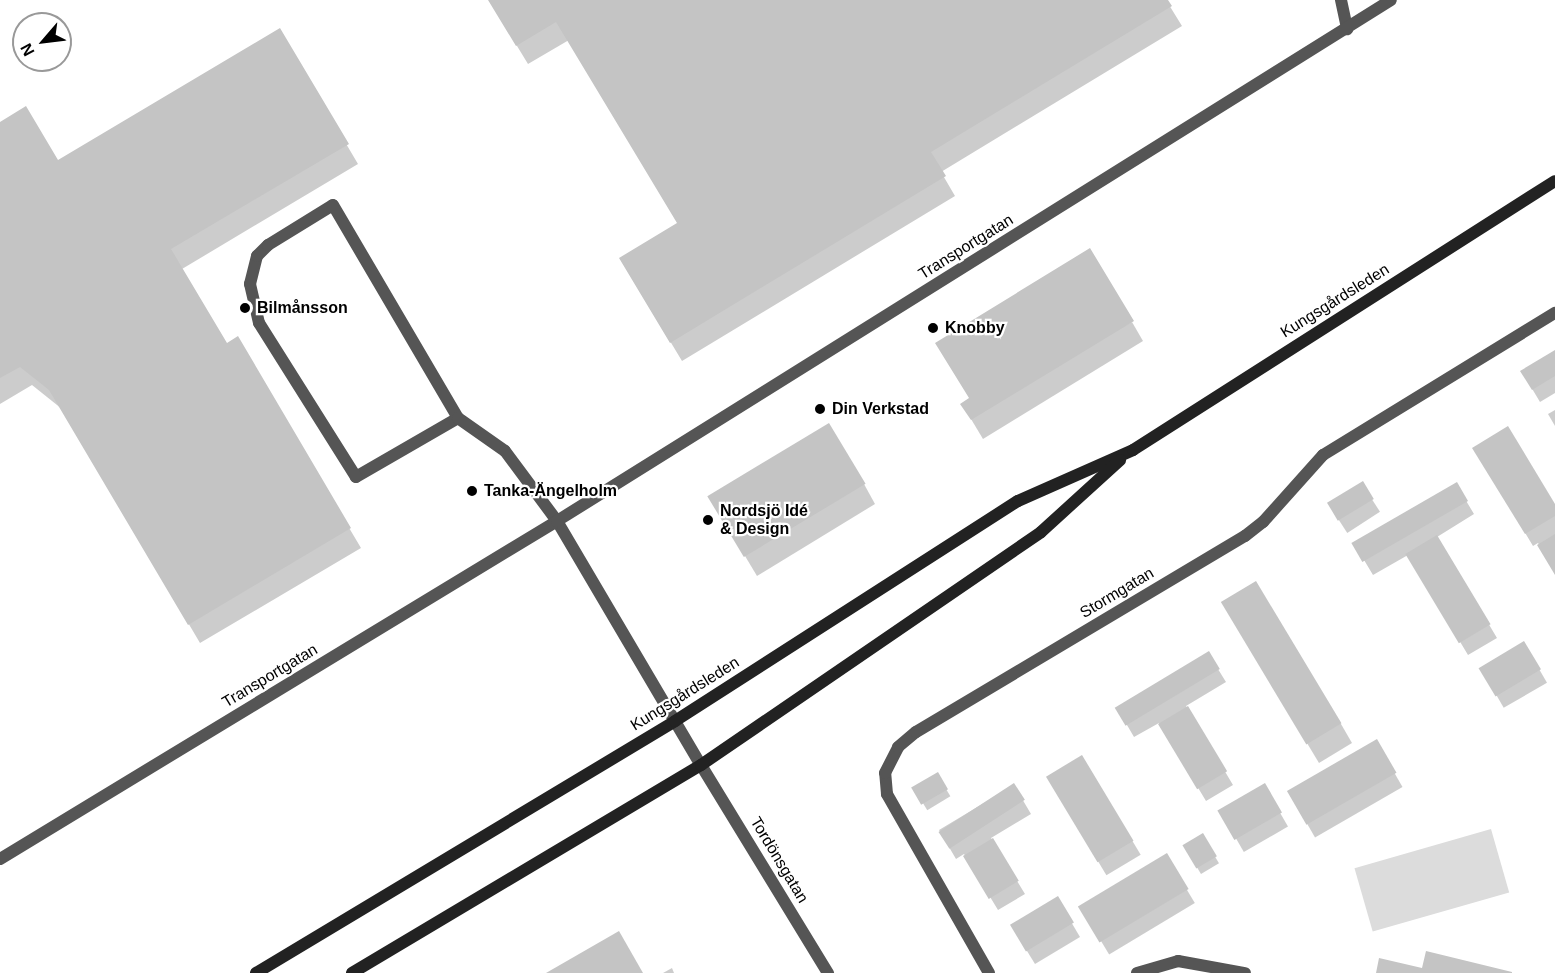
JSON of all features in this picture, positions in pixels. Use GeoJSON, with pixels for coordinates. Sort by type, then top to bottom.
{"type":"FeatureCollection","features":[{"type":"Feature","properties":{"kind":"main road","name":"Kungsgårdsleden"},"geometry":{"type":"LineString","coordinates":[[256,973],[675,721],[1018,501],[1133,450],[1555,181]]}},
{"type":"Feature","properties":{"kind":"main road","name":"Kungsgårdsleden"},"geometry":{"type":"LineString","coordinates":[[352,973],[701,765],[1041,532],[1133,450]]}},
{"type":"Feature","properties":{"kind":"street"},"geometry":{"type":"LineString","coordinates":[[1341,0],[1347,29]]}},
{"type":"Feature","properties":{"kind":"street","name":"Transportgatan"},"geometry":{"type":"LineString","coordinates":[[0,859],[557,521],[1391,0]]}},
{"type":"Feature","properties":{"kind":"street"},"geometry":{"type":"LineString","coordinates":[[458,418],[356,477],[259,323],[250,284],[257,256],[268,245],[333,205],[458,418],[505,451],[557,521],[701,765]]}},
{"type":"Feature","properties":{"kind":"street","name":"Stormgatan"},"geometry":{"type":"LineString","coordinates":[[988,973],[887,794],[885,773],[897,747],[916,732],[1245,536],[1263,522],[1323,455],[1555,313]]}},
{"type":"Feature","properties":{"kind":"street","name":"Tordönsgatan"},"geometry":{"type":"LineString","coordinates":[[701,765],[828,973]]}},
{"type":"Feature","properties":{"kind":"street"},"geometry":{"type":"LineString","coordinates":[[1137,973],[1178,961],[1245,973]]}},
{"type":"Feature","properties":{"kind":"shaded area"},"geometry":{"type":"Polygon","coordinates":[[[1491,829],[1509,892],[1373,932],[1355,868],[1491,829]]]}},
{"type":"Feature","properties":{"kind":"building"},"geometry":{"type":"Polygon","coordinates":[[[488,0],[1168,0],[1172,6],[931,152],[946,176],[670,343],[619,258],[677,223],[556,22],[516,46],[488,0]]]}},
{"type":"Feature","properties":{"kind":"building"},"geometry":{"type":"Polygon","coordinates":[[[280,28],[349,144],[171,249],[227,343],[238,336],[351,528],[188,625],[49,390],[20,367],[0,378],[0,122],[26,106],[58,160],[280,28]]]}},
{"type":"Feature","properties":{"kind":"building"},"geometry":{"type":"Polygon","coordinates":[[[1090,248],[1134,321],[971,420],[960,404],[969,398],[935,343],[1090,248]]]}},
{"type":"Feature","properties":{"kind":"building"},"geometry":{"type":"Polygon","coordinates":[[[1555,350],[1555,376],[1532,390],[1520,371],[1555,350]]]}},
{"type":"Feature","properties":{"kind":"building"},"geometry":{"type":"Polygon","coordinates":[[[829,423],[866,484],[744,557],[707,496],[829,423]]]}},
{"type":"Feature","properties":{"kind":"building"},"geometry":{"type":"Polygon","coordinates":[[[1508,426],[1555,504],[1555,516],[1525,534],[1472,448],[1508,426]]]}},
{"type":"Feature","properties":{"kind":"building"},"geometry":{"type":"Polygon","coordinates":[[[1363,481],[1374,499],[1338,521],[1327,503],[1363,481]]]}},
{"type":"Feature","properties":{"kind":"building"},"geometry":{"type":"Polygon","coordinates":[[[1457,482],[1468,501],[1362,562],[1351,543],[1457,482]]]}},
{"type":"Feature","properties":{"kind":"building"},"geometry":{"type":"Polygon","coordinates":[[[1555,534],[1555,575],[1537,545],[1555,534]]]}},
{"type":"Feature","properties":{"kind":"building"},"geometry":{"type":"Polygon","coordinates":[[[1437,535],[1491,624],[1459,643],[1405,554],[1437,535]]]}},
{"type":"Feature","properties":{"kind":"building"},"geometry":{"type":"Polygon","coordinates":[[[1256,581],[1341,723],[1306,744],[1221,602],[1256,581]]]}},
{"type":"Feature","properties":{"kind":"building"},"geometry":{"type":"Polygon","coordinates":[[[1524,641],[1541,669],[1496,697],[1479,668],[1524,641]]]}},
{"type":"Feature","properties":{"kind":"building"},"geometry":{"type":"Polygon","coordinates":[[[1209,651],[1220,669],[1126,726],[1115,708],[1209,651]]]}},
{"type":"Feature","properties":{"kind":"building"},"geometry":{"type":"Polygon","coordinates":[[[1188,706],[1227,771],[1197,789],[1158,724],[1188,706]]]}},
{"type":"Feature","properties":{"kind":"building"},"geometry":{"type":"Polygon","coordinates":[[[1377,739],[1396,773],[1306,825],[1287,791],[1377,739]]]}},
{"type":"Feature","properties":{"kind":"building"},"geometry":{"type":"Polygon","coordinates":[[[1082,755],[1134,841],[1098,862],[1046,777],[1082,755]]]}},
{"type":"Feature","properties":{"kind":"building"},"geometry":{"type":"Polygon","coordinates":[[[938,772],[948,789],[921,805],[911,788],[938,772]]]}},
{"type":"Feature","properties":{"kind":"building"},"geometry":{"type":"Polygon","coordinates":[[[1014,783],[1025,800],[949,849],[939,832],[1014,783]]]}},
{"type":"Feature","properties":{"kind":"building"},"geometry":{"type":"Polygon","coordinates":[[[1265,783],[1282,812],[1234,840],[1217,811],[1265,783]]]}},
{"type":"Feature","properties":{"kind":"building"},"geometry":{"type":"Polygon","coordinates":[[[1203,833],[1217,856],[1196,869],[1182,845],[1203,833]]]}},
{"type":"Feature","properties":{"kind":"building"},"geometry":{"type":"Polygon","coordinates":[[[993,838],[1019,881],[989,899],[963,856],[993,838]]]}},
{"type":"Feature","properties":{"kind":"building"},"geometry":{"type":"Polygon","coordinates":[[[1167,853],[1189,889],[1099,943],[1078,907],[1167,853]]]}},
{"type":"Feature","properties":{"kind":"building"},"geometry":{"type":"Polygon","coordinates":[[[1058,896],[1074,923],[1026,951],[1010,925],[1058,896]]]}},
{"type":"Feature","properties":{"kind":"building"},"geometry":{"type":"Polygon","coordinates":[[[619,931],[643,973],[546,973],[619,931]]]}},
{"type":"Feature","properties":{"kind":"building"},"geometry":{"type":"Polygon","coordinates":[[[1426,951],[1512,973],[1376,973],[1379,958],[1422,968],[1426,951]]]}},
{"type":"Feature","properties":{"kind":"place","name":"Bilmånsson"},"geometry":{"type":"Point","coordinates":[245,308]}},
{"type":"Feature","properties":{"kind":"place","name":"Knobby"},"geometry":{"type":"Point","coordinates":[933,328]}},
{"type":"Feature","properties":{"kind":"place","name":"Din Verkstad"},"geometry":{"type":"Point","coordinates":[820,409]}},
{"type":"Feature","properties":{"kind":"place","name":"Tanka-Ängelholm"},"geometry":{"type":"Point","coordinates":[472,491]}},
{"type":"Feature","properties":{"kind":"place","name":"Nordsjö Idé & Design"},"geometry":{"type":"Point","coordinates":[708,520]}}]}
